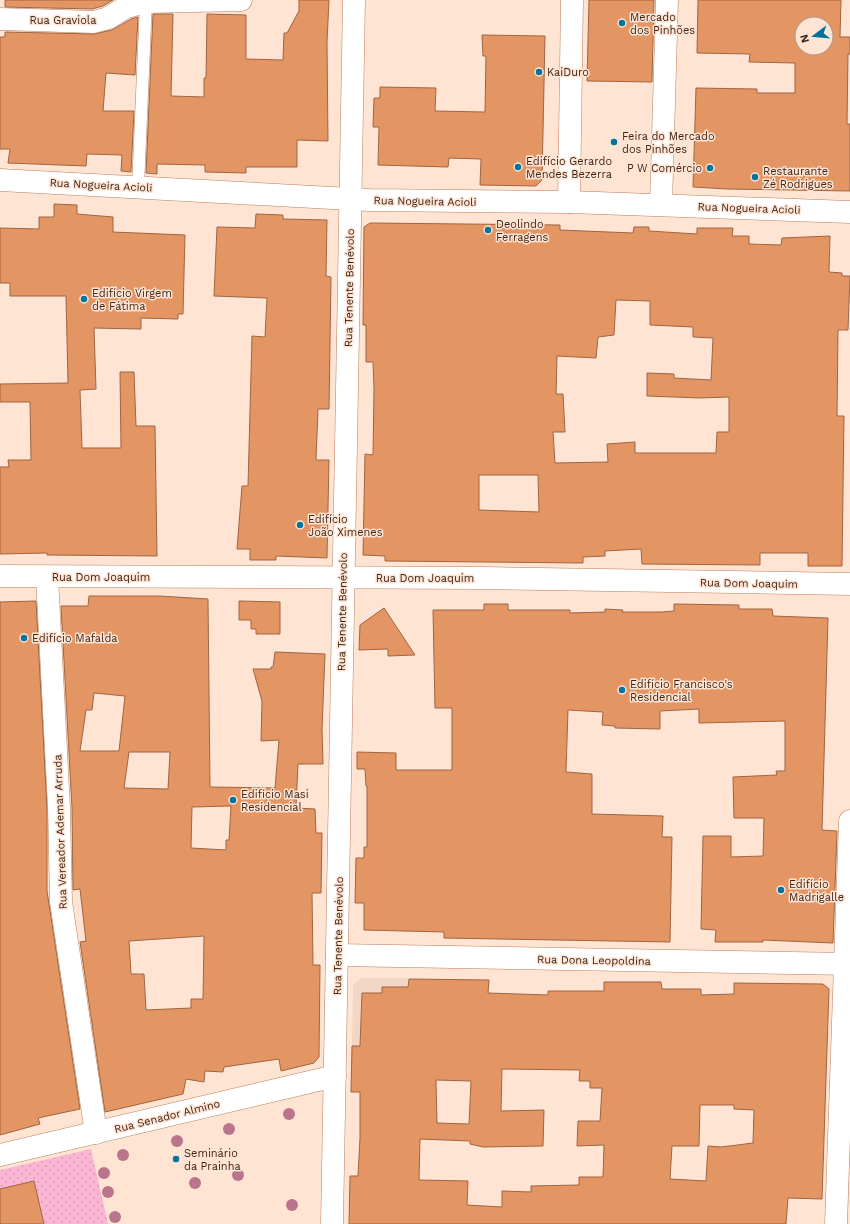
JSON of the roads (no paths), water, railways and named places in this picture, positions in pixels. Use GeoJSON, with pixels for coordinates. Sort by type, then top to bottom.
{"type":"FeatureCollection","features":[{"type":"Feature","properties":{"kind":"street","name":"Rua Graviola"},"geometry":{"type":"LineString","coordinates":[[0,19],[94,22],[108,18],[126,7],[146,2],[241,0]]}},
{"type":"Feature","properties":{"kind":"street","name":"Rua Tenente Benévolo"},"geometry":{"type":"LineString","coordinates":[[332,1224],[354,0]]}},
{"type":"Feature","properties":{"kind":"street"},"geometry":{"type":"LineString","coordinates":[[569,202],[572,0]]}},
{"type":"Feature","properties":{"kind":"street"},"geometry":{"type":"LineString","coordinates":[[661,205],[667,0]]}},
{"type":"Feature","properties":{"kind":"street","name":"Rua Nogueira Acioli"},"geometry":{"type":"LineString","coordinates":[[0,180],[351,200],[569,202],[850,212]]}},
{"type":"Feature","properties":{"kind":"street","name":"Rua Dom Joaquim"},"geometry":{"type":"LineString","coordinates":[[0,576],[343,577],[850,584]]}},
{"type":"Feature","properties":{"kind":"street","name":"Rua Vereador Ademar Arruda"},"geometry":{"type":"LineString","coordinates":[[47,577],[59,808],[61,902],[96,1133]]}},
{"type":"Feature","properties":{"kind":"street"},"geometry":{"type":"LineString","coordinates":[[836,1224],[848,964],[850,820]]}},
{"type":"Feature","properties":{"kind":"street","name":"Rua Dona Leopoldina"},"geometry":{"type":"LineString","coordinates":[[338,955],[848,964]]}},
{"type":"Feature","properties":{"kind":"street","name":"Rua Senador Almino"},"geometry":{"type":"LineString","coordinates":[[0,1156],[335,1076]]}},
{"type":"Feature","properties":{"kind":"lane"},"geometry":{"type":"LineString","coordinates":[[138,187],[146,2]]}},
{"type":"Feature","properties":{"kind":"place","name":"Mercado dos Pinhões"},"geometry":{"type":"Point","coordinates":[622,23]}},
{"type":"Feature","properties":{"kind":"place","name":"KaiDuro"},"geometry":{"type":"Point","coordinates":[539,72]}},
{"type":"Feature","properties":{"kind":"place","name":"Feira do Mercado dos Pinhões"},"geometry":{"type":"Point","coordinates":[614,142]}},
{"type":"Feature","properties":{"kind":"place","name":"Edifício Gerardo Mendes Bezerra"},"geometry":{"type":"Point","coordinates":[518,167]}},
{"type":"Feature","properties":{"kind":"place","name":"P W Comércio"},"geometry":{"type":"Point","coordinates":[710,168]}},
{"type":"Feature","properties":{"kind":"place","name":"Restaurante Zé Rodrigues"},"geometry":{"type":"Point","coordinates":[755,177]}},
{"type":"Feature","properties":{"kind":"place","name":"Deolindo Ferragens"},"geometry":{"type":"Point","coordinates":[488,230]}},
{"type":"Feature","properties":{"kind":"place","name":"Edifício Virgem de Fátima"},"geometry":{"type":"Point","coordinates":[84,299]}},
{"type":"Feature","properties":{"kind":"place","name":"Edifício João Ximenes"},"geometry":{"type":"Point","coordinates":[300,525]}},
{"type":"Feature","properties":{"kind":"place","name":"Edifício Mafalda"},"geometry":{"type":"Point","coordinates":[24,638]}},
{"type":"Feature","properties":{"kind":"place","name":"Edifício Francisco's Residencial"},"geometry":{"type":"Point","coordinates":[622,690]}},
{"type":"Feature","properties":{"kind":"place","name":"Edifício Masi Residencial"},"geometry":{"type":"Point","coordinates":[233,800]}},
{"type":"Feature","properties":{"kind":"place","name":"Edifício Madrigalle"},"geometry":{"type":"Point","coordinates":[781,890]}},
{"type":"Feature","properties":{"kind":"place","name":"Seminário da Prainha"},"geometry":{"type":"Point","coordinates":[176,1159]}}]}
